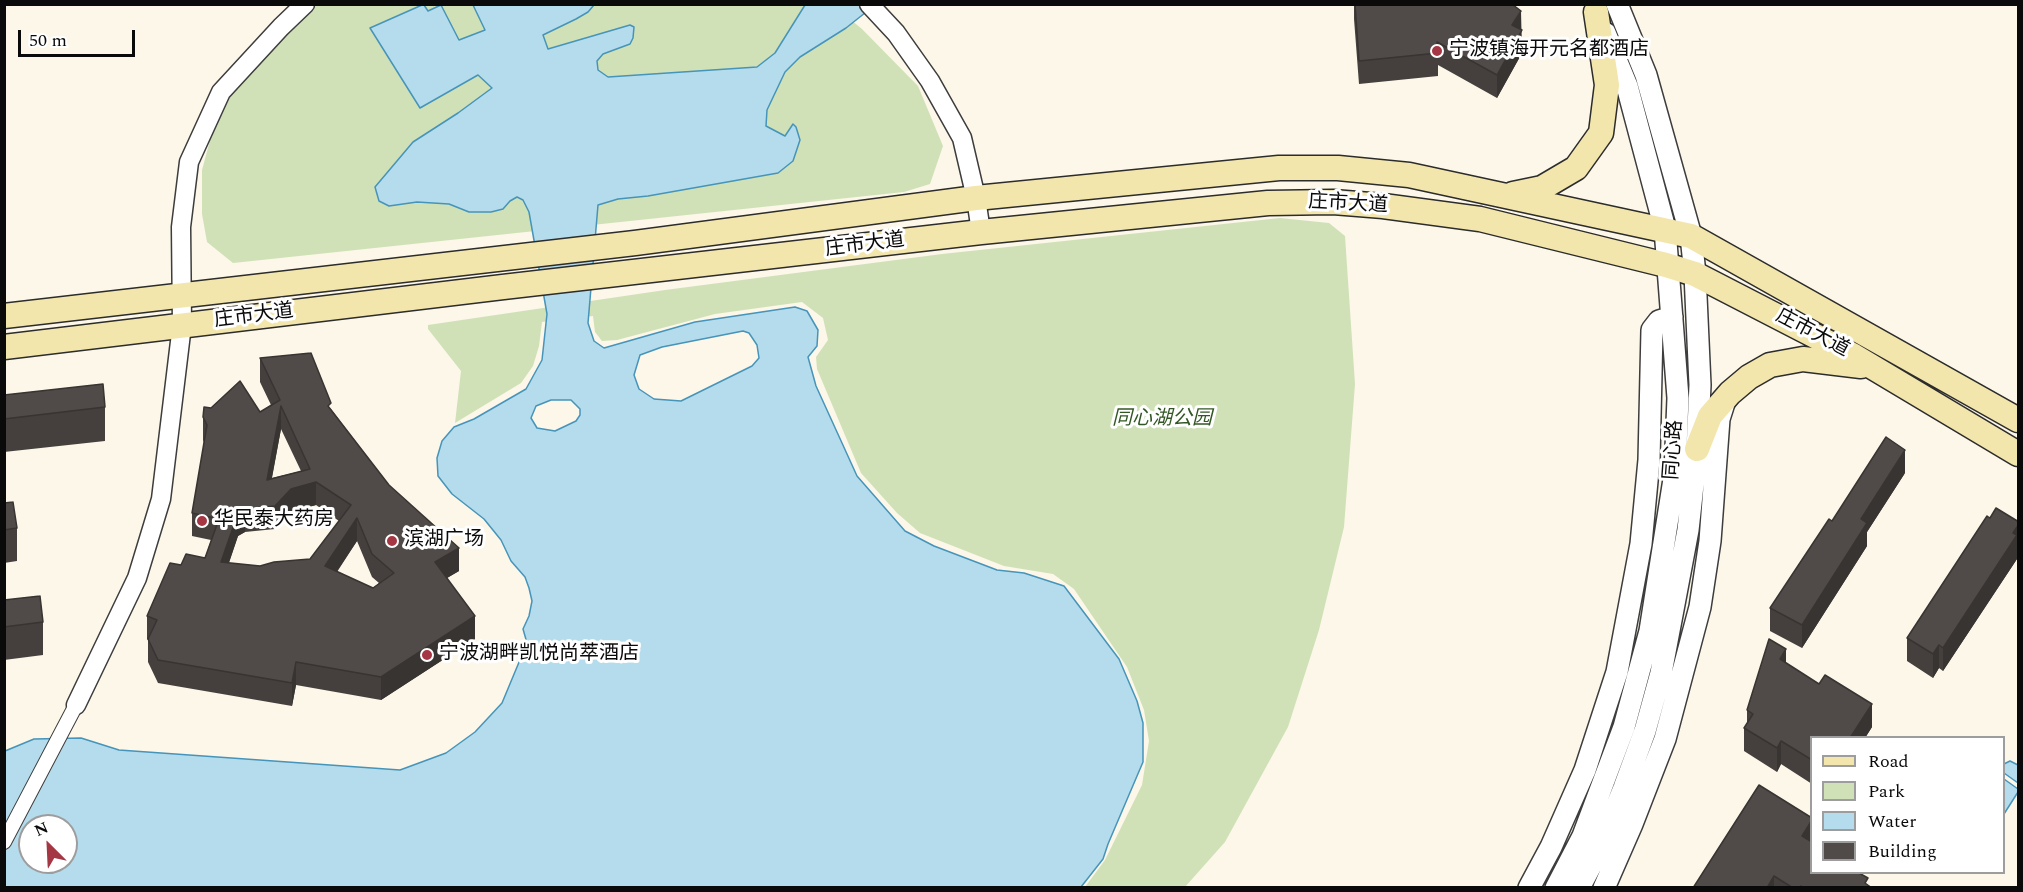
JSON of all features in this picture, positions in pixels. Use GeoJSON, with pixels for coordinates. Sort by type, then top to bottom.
{"type":"FeatureCollection","features":[{"type":"Feature","properties":{"kind":"main road"},"geometry":{"type":"LineString","coordinates":[[1505,195],[1542,188],[1576,168],[1601,133],[1607,85],[1602,7]]}},
{"type":"Feature","properties":{"kind":"main road","name":"庄市大道"},"geometry":{"type":"LineString","coordinates":[[4,316],[635,243],[976,198],[1279,168],[1326,168],[1409,176],[1691,236],[2019,420]]}},
{"type":"Feature","properties":{"kind":"main road","name":"庄市大道"},"geometry":{"type":"LineString","coordinates":[[4,347],[503,286],[628,274],[981,232],[1268,203],[1333,202],[1480,219],[1695,274],[1781,317],[1873,368],[2019,454]]}},
{"type":"Feature","properties":{"kind":"main road"},"geometry":{"type":"LineString","coordinates":[[1697,449],[1710,416],[1725,398],[1749,377],[1770,365],[1803,358],[1873,368]]}},
{"type":"Feature","properties":{"kind":"street"},"geometry":{"type":"LineString","coordinates":[[4,843],[76,705],[137,578],[161,499],[182,325],[181,227],[189,162],[221,92],[305,4]]}},
{"type":"Feature","properties":{"kind":"street"},"geometry":{"type":"LineString","coordinates":[[869,4],[903,43],[930,81],[962,138],[976,198],[981,232]]}},
{"type":"Feature","properties":{"kind":"street","name":"同心路"},"geometry":{"type":"LineString","coordinates":[[1556,888],[1582,836],[1624,727],[1650,631],[1675,473],[1678,398],[1665,229],[1627,87],[1602,7]]}},
{"type":"Feature","properties":{"kind":"street","name":"同心路"},"geometry":{"type":"LineString","coordinates":[[1579,888],[1598,852],[1624,788],[1645,731],[1658,683],[1688,530],[1697,449],[1700,385],[1691,236],[1646,75],[1602,7]]}},
{"type":"Feature","properties":{"kind":"street"},"geometry":{"type":"LineString","coordinates":[[1529,888],[1551,847],[1585,770],[1617,672],[1641,544],[1649,460],[1652,330],[1659,321],[1672,317]]}},
{"type":"Feature","properties":{"kind":"street"},"geometry":{"type":"LineString","coordinates":[[1604,888],[1659,757],[1698,618],[1710,541],[1719,419],[1725,398]]}},
{"type":"Feature","properties":{"kind":"green space"},"geometry":{"type":"Polygon","coordinates":[[[315,5],[833,5],[862,29],[918,86],[943,146],[930,184],[904,192],[233,263],[207,242],[202,214],[202,170],[222,96],[282,32],[315,5]]]}},
{"type":"Feature","properties":{"kind":"green space","name":"同心湖公园"},"geometry":{"type":"Polygon","coordinates":[[[1280,218],[1329,223],[1345,236],[1355,384],[1344,527],[1319,630],[1288,727],[1225,842],[1185,887],[1085,887],[1105,860],[1142,785],[1149,741],[1144,710],[1127,667],[1074,589],[1053,574],[1004,566],[920,533],[897,513],[861,473],[817,369],[816,357],[828,340],[823,318],[802,302],[715,314],[617,340],[602,341],[595,332],[593,316],[542,322],[539,346],[533,366],[521,383],[455,423],[461,371],[428,329],[428,325],[665,290],[942,254],[1280,218]]]}},
{"type":"Feature","properties":{"kind":"water"},"geometry":{"type":"Polygon","coordinates":[[[422,5],[428,11],[441,5],[459,40],[485,30],[473,5],[594,5],[588,12],[543,35],[548,49],[630,25],[634,27],[630,44],[603,54],[597,61],[598,70],[608,77],[757,67],[775,53],[805,5],[875,5],[846,28],[800,57],[785,72],[767,110],[766,126],[785,136],[793,124],[800,140],[793,161],[778,173],[648,196],[618,199],[598,205],[588,323],[594,341],[604,348],[695,322],[795,307],[807,311],[818,330],[817,346],[808,357],[816,386],[857,476],[905,531],[934,546],[997,570],[1024,573],[1064,586],[1119,659],[1137,701],[1143,723],[1143,762],[1103,859],[1081,887],[5,888],[5,751],[34,739],[81,738],[119,750],[400,770],[446,753],[475,732],[502,703],[527,643],[523,629],[532,601],[529,588],[525,577],[511,561],[501,540],[484,519],[452,494],[438,476],[437,458],[442,441],[454,427],[474,419],[526,389],[542,360],[547,314],[529,212],[523,200],[517,197],[503,209],[491,212],[469,212],[449,204],[417,202],[389,206],[379,201],[375,187],[413,142],[492,88],[478,75],[420,108],[370,28],[422,5]],[[743,331],[662,347],[640,355],[634,375],[639,389],[654,399],[681,401],[752,366],[759,358],[757,345],[749,333],[743,331]],[[551,400],[536,406],[531,418],[537,428],[555,431],[576,421],[580,415],[580,409],[571,400],[551,400]]]}},
{"type":"Feature","properties":{"kind":"water"},"geometry":{"type":"Polygon","coordinates":[[[2010,761],[2018,765],[2018,783],[2005,774],[2005,764],[2010,761]]]}},
{"type":"Feature","properties":{"kind":"water"},"geometry":{"type":"Polygon","coordinates":[[[2005,780],[2018,789],[2005,812],[2005,780]]]}},
{"type":"Feature","properties":{"kind":"building","name":"宁波镇海开元名都酒店"},"geometry":{"type":"Polygon","coordinates":[[[1355,4],[1512,4],[1521,11],[1512,25],[1522,30],[1497,75],[1437,42],[1438,53],[1359,61],[1355,4]]]}},
{"type":"Feature","properties":{"kind":"building","name":"滨湖广场"},"geometry":{"type":"Polygon","coordinates":[[[311,353],[331,403],[328,406],[389,485],[459,548],[435,562],[475,616],[381,677],[296,662],[292,683],[158,660],[148,639],[157,620],[147,616],[170,563],[181,565],[186,554],[205,558],[219,519],[192,513],[207,425],[203,417],[204,407],[211,408],[240,381],[260,412],[280,400],[260,358],[311,353]],[[281,406],[267,480],[310,469],[281,406]],[[316,482],[291,489],[275,506],[245,509],[238,513],[221,562],[260,566],[274,562],[310,559],[351,505],[316,482]],[[357,518],[325,566],[373,588],[394,573],[372,554],[357,518]]]}},
{"type":"Feature","properties":{"kind":"building"},"geometry":{"type":"Polygon","coordinates":[[[103,384],[105,407],[4,419],[4,395],[103,384]]]}},
{"type":"Feature","properties":{"kind":"building"},"geometry":{"type":"Polygon","coordinates":[[[1886,437],[1905,450],[1861,519],[1867,523],[1802,625],[1770,608],[1829,519],[1832,521],[1886,437]]]}},
{"type":"Feature","properties":{"kind":"building"},"geometry":{"type":"Polygon","coordinates":[[[13,502],[17,528],[4,530],[4,503],[13,502]]]}},
{"type":"Feature","properties":{"kind":"building"},"geometry":{"type":"Polygon","coordinates":[[[1996,508],[2019,522],[2013,533],[2017,535],[1943,648],[1939,645],[1933,654],[1907,638],[1987,516],[1990,518],[1996,508]]]}},
{"type":"Feature","properties":{"kind":"building"},"geometry":{"type":"Polygon","coordinates":[[[40,596],[43,622],[4,627],[4,600],[40,596]]]}},
{"type":"Feature","properties":{"kind":"building"},"geometry":{"type":"Polygon","coordinates":[[[1769,639],[1786,649],[1780,659],[1819,684],[1825,675],[1872,704],[1851,736],[1810,736],[1810,759],[1781,741],[1777,748],[1744,728],[1753,714],[1747,710],[1769,639]]]}},
{"type":"Feature","properties":{"kind":"building"},"geometry":{"type":"Polygon","coordinates":[[[1759,785],[1810,817],[1810,823],[1802,836],[1810,841],[1810,874],[1861,874],[1868,878],[1865,883],[1872,888],[1804,888],[1801,886],[1793,888],[1774,876],[1767,888],[1693,888],[1759,785]]]}},
{"type":"Feature","properties":{"kind":"place","name":"宁波镇海开元名都酒店"},"geometry":{"type":"Point","coordinates":[1437,51]}},
{"type":"Feature","properties":{"kind":"place","name":"华民泰大药房"},"geometry":{"type":"Point","coordinates":[202,521]}},
{"type":"Feature","properties":{"kind":"place","name":"滨湖广场"},"geometry":{"type":"Point","coordinates":[392,541]}},
{"type":"Feature","properties":{"kind":"place","name":"宁波湖畔凯悦尚萃酒店"},"geometry":{"type":"Point","coordinates":[427,655]}}]}
